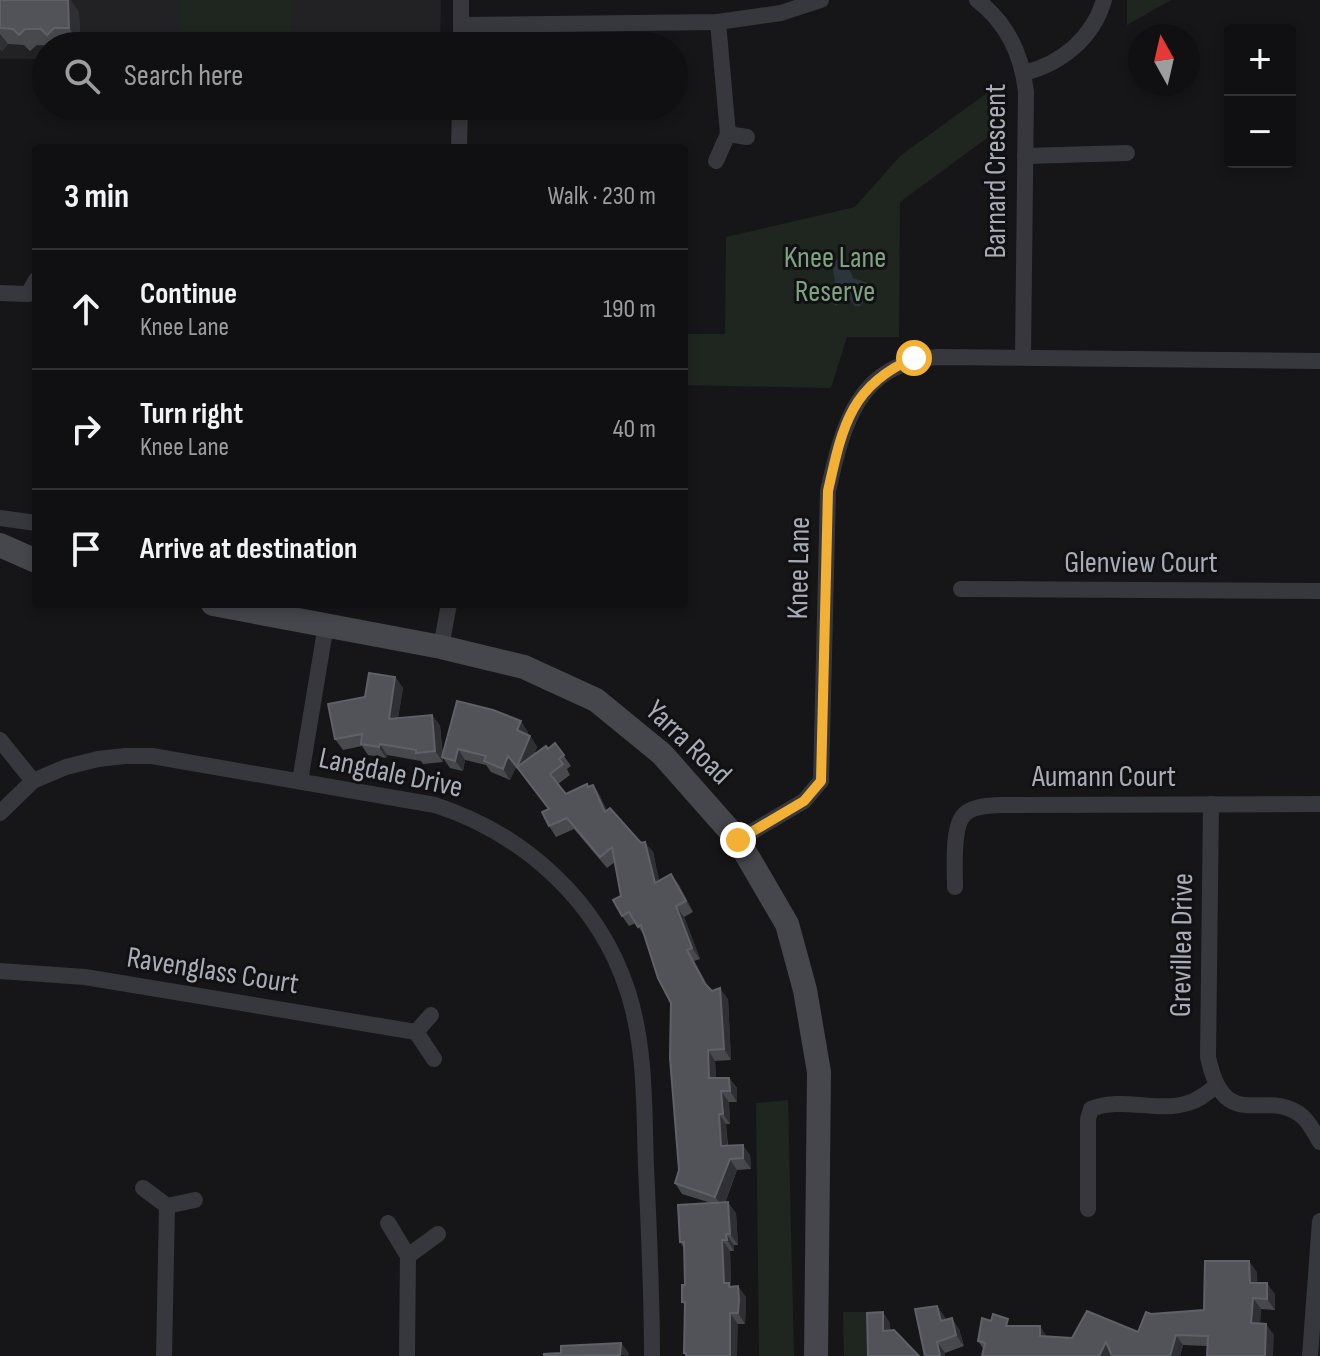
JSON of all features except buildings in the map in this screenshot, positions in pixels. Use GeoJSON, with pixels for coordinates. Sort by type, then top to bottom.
{"type":"FeatureCollection","features":[{"type":"Feature","properties":{"kind":"main road"},"geometry":{"type":"LineString","coordinates":[[0,545],[32,559]]}},
{"type":"Feature","properties":{"kind":"main road","name":"Yarra Road"},"geometry":{"type":"LineString","coordinates":[[235,608],[441,647],[524,667],[596,700],[662,754],[738,840],[787,924],[805,990],[819,1072],[816,1356]]}},
{"type":"Feature","properties":{"kind":"street"},"geometry":{"type":"LineString","coordinates":[[461,0],[461,32]]}},
{"type":"Feature","properties":{"kind":"street"},"geometry":{"type":"LineString","coordinates":[[461,25],[718,22],[781,13],[821,0]]}},
{"type":"Feature","properties":{"kind":"street","name":"Barnard Crescent"},"geometry":{"type":"LineString","coordinates":[[977,0],[1007,33],[1018,52],[1024,73],[1023,357]]}},
{"type":"Feature","properties":{"kind":"street"},"geometry":{"type":"LineString","coordinates":[[1024,73],[1047,66],[1075,46],[1091,27],[1104,0]]}},
{"type":"Feature","properties":{"kind":"street"},"geometry":{"type":"LineString","coordinates":[[716,161],[728,134],[718,22]]}},
{"type":"Feature","properties":{"kind":"street"},"geometry":{"type":"LineString","coordinates":[[459,144],[460,120]]}},
{"type":"Feature","properties":{"kind":"street"},"geometry":{"type":"LineString","coordinates":[[728,134],[747,137]]}},
{"type":"Feature","properties":{"kind":"street"},"geometry":{"type":"LineString","coordinates":[[1025,156],[1127,153]]}},
{"type":"Feature","properties":{"kind":"street"},"geometry":{"type":"LineString","coordinates":[[0,293],[28,294],[32,287]]}},
{"type":"Feature","properties":{"kind":"street","name":"Knee Lane"},"geometry":{"type":"LineString","coordinates":[[738,840],[804,801],[821,781],[828,491],[849,415],[866,388],[879,377],[914,358],[1320,361]]}},
{"type":"Feature","properties":{"kind":"street"},"geometry":{"type":"LineString","coordinates":[[0,518],[32,522]]}},
{"type":"Feature","properties":{"kind":"street","name":"Glenview Court"},"geometry":{"type":"LineString","coordinates":[[961,589],[1320,591]]}},
{"type":"Feature","properties":{"kind":"street"},"geometry":{"type":"LineString","coordinates":[[441,647],[448,608]]}},
{"type":"Feature","properties":{"kind":"street"},"geometry":{"type":"LineString","coordinates":[[300,781],[326,625]]}},
{"type":"Feature","properties":{"kind":"street"},"geometry":{"type":"LineString","coordinates":[[0,740],[33,781]]}},
{"type":"Feature","properties":{"kind":"street","name":"Langdale Drive"},"geometry":{"type":"LineString","coordinates":[[0,813],[33,781],[66,767],[98,759],[152,756],[435,805],[468,817],[509,838],[539,860],[570,891],[594,923],[614,958],[628,992],[642,1079],[652,1356]]}},
{"type":"Feature","properties":{"kind":"street","name":"Grevillea Drive"},"geometry":{"type":"LineString","coordinates":[[1211,804],[1208,1057],[1216,1086]]}},
{"type":"Feature","properties":{"kind":"street","name":"Aumann Court"},"geometry":{"type":"LineString","coordinates":[[955,887],[956,831],[963,815],[976,808],[999,805],[1320,804]]}},
{"type":"Feature","properties":{"kind":"street","name":"Ravenglass Court"},"geometry":{"type":"LineString","coordinates":[[0,971],[85,977],[416,1032]]}},
{"type":"Feature","properties":{"kind":"street"},"geometry":{"type":"LineString","coordinates":[[431,1015],[416,1032],[434,1059]]}},
{"type":"Feature","properties":{"kind":"street"},"geometry":{"type":"LineString","coordinates":[[1088,1209],[1088,1119],[1091,1109],[1103,1104],[1187,1104],[1216,1086],[1231,1101],[1244,1105],[1283,1107],[1302,1116],[1317,1131]]}},
{"type":"Feature","properties":{"kind":"street"},"geometry":{"type":"LineString","coordinates":[[143,1188],[167,1206],[195,1200]]}},
{"type":"Feature","properties":{"kind":"street"},"geometry":{"type":"LineString","coordinates":[[164,1356],[167,1206]]}},
{"type":"Feature","properties":{"kind":"street"},"geometry":{"type":"LineString","coordinates":[[1310,1356],[1320,1221]]}},
{"type":"Feature","properties":{"kind":"street"},"geometry":{"type":"LineString","coordinates":[[388,1223],[408,1256],[407,1356]]}},
{"type":"Feature","properties":{"kind":"street"},"geometry":{"type":"LineString","coordinates":[[408,1256],[438,1234]]}},
{"type":"Feature","properties":{"kind":"shaded area"},"geometry":{"type":"Polygon","coordinates":[[[0,0],[441,0],[440,32],[32,32],[32,59],[0,59],[0,0]]]}},
{"type":"Feature","properties":{"kind":"shaded area"},"geometry":{"type":"Polygon","coordinates":[[[838,259],[849,268],[853,278],[870,284],[868,295],[860,306],[844,298],[836,306],[832,303],[830,288],[835,281],[832,264],[838,259]]]}},
{"type":"Feature","properties":{"kind":"green space"},"geometry":{"type":"Polygon","coordinates":[[[179,0],[293,0],[291,32],[180,32],[179,0]]]}},
{"type":"Feature","properties":{"kind":"green space"},"geometry":{"type":"Polygon","coordinates":[[[1127,0],[1171,0],[1128,24],[1127,0]]]}},
{"type":"Feature","properties":{"kind":"green space","name":"Knee Lane Reserve"},"geometry":{"type":"Polygon","coordinates":[[[1005,80],[1006,124],[900,202],[899,337],[847,337],[831,388],[688,385],[688,334],[725,334],[726,237],[855,207],[900,156],[1005,80]]]}},
{"type":"Feature","properties":{"kind":"green space"},"geometry":{"type":"Polygon","coordinates":[[[788,1100],[794,1356],[759,1356],[756,1103],[788,1100]]]}},
{"type":"Feature","properties":{"kind":"green space"},"geometry":{"type":"Polygon","coordinates":[[[843,1312],[866,1312],[867,1356],[844,1356],[843,1312]]]}},
{"type":"Feature","properties":{"kind":"route"},"geometry":{"type":"LineString","coordinates":[[738,840],[804,801],[821,781],[828,491],[849,415],[866,388],[891,368],[914,358]]}}]}
